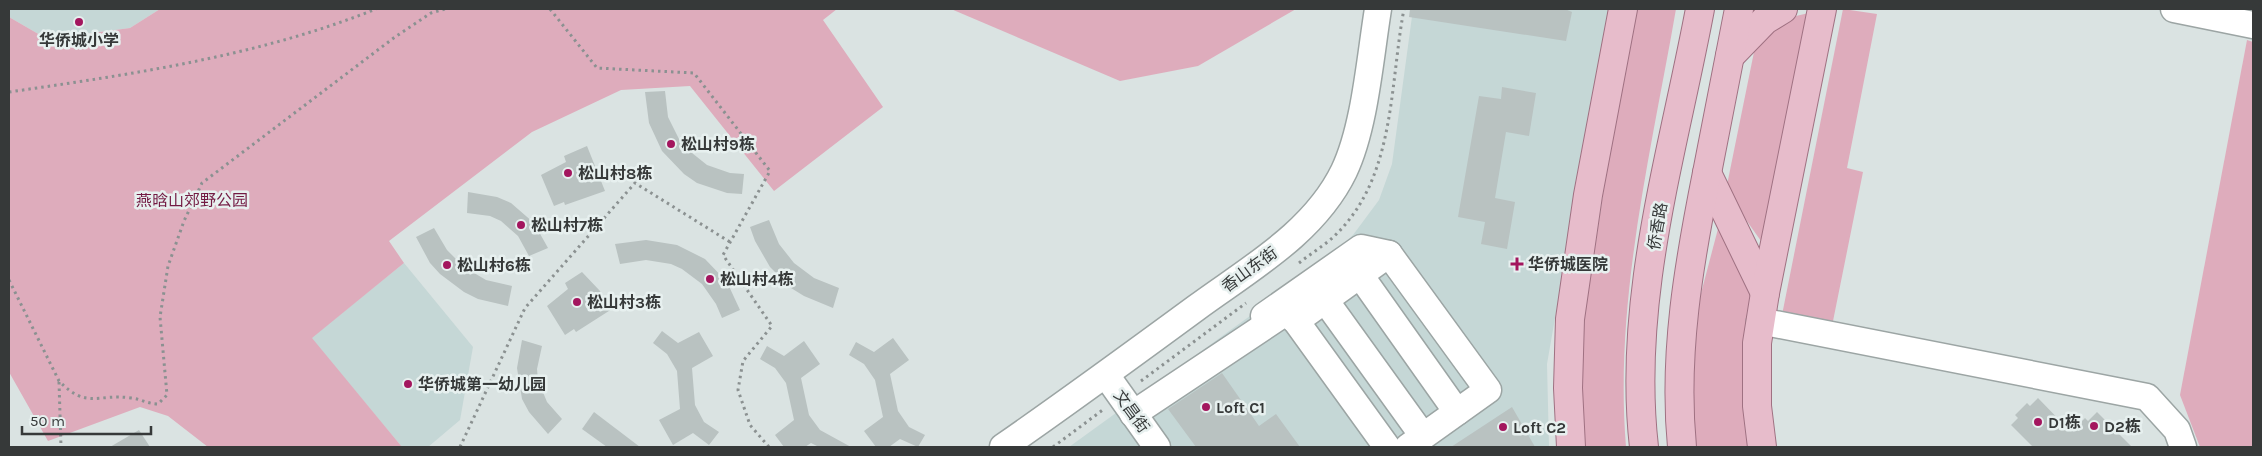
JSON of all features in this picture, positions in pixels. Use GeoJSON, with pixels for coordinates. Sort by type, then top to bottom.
{"type":"FeatureCollection","features":[{"type":"Feature","properties":{"kind":"main road"},"geometry":{"type":"LineString","coordinates":[[1570,447],[1568,388],[1570,319],[1588,195],[1623,9]]}},
{"type":"Feature","properties":{"kind":"main road","name":"侨香路"},"geometry":{"type":"LineString","coordinates":[[1644,447],[1641,356],[1646,284],[1671,147],[1692,55],[1700,9]]}},
{"type":"Feature","properties":{"kind":"main road"},"geometry":{"type":"LineString","coordinates":[[1682,447],[1679,421],[1680,357],[1692,242],[1739,9]]}},
{"type":"Feature","properties":{"kind":"main road"},"geometry":{"type":"LineString","coordinates":[[1729,59],[1765,20],[1783,9]]}},
{"type":"Feature","properties":{"kind":"main road"},"geometry":{"type":"LineString","coordinates":[[1762,447],[1757,406],[1757,344],[1760,321],[1764,292],[1822,9]]}},
{"type":"Feature","properties":{"kind":"main road"},"geometry":{"type":"LineString","coordinates":[[1692,55],[1729,59]]}},
{"type":"Feature","properties":{"kind":"main road"},"geometry":{"type":"LineString","coordinates":[[1707,173],[1764,292]]}},
{"type":"Feature","properties":{"kind":"street","name":"香山东街"},"geometry":{"type":"LineString","coordinates":[[1003,447],[1106,375],[1284,243],[1313,217],[1326,201],[1345,170],[1357,135],[1378,9]]}},
{"type":"Feature","properties":{"kind":"street"},"geometry":{"type":"LineString","coordinates":[[2174,9],[2253,25]]}},
{"type":"Feature","properties":{"kind":"street"},"geometry":{"type":"LineString","coordinates":[[1131,411],[1361,248],[1389,254],[1488,390],[1416,442],[1325,300]]}},
{"type":"Feature","properties":{"kind":"street"},"geometry":{"type":"LineString","coordinates":[[1296,321],[1389,254]]}},
{"type":"Feature","properties":{"kind":"street"},"geometry":{"type":"LineString","coordinates":[[1360,275],[1457,412]]}},
{"type":"Feature","properties":{"kind":"street"},"geometry":{"type":"LineString","coordinates":[[1131,411],[1286,312],[1296,321],[1386,447]]}},
{"type":"Feature","properties":{"kind":"street"},"geometry":{"type":"LineString","coordinates":[[1760,321],[2147,397],[2177,430],[2183,447]]}},
{"type":"Feature","properties":{"kind":"street","name":"文昌街"},"geometry":{"type":"LineString","coordinates":[[1106,375],[1158,447]]}},
{"type":"Feature","properties":{"kind":"path"},"geometry":{"type":"LineString","coordinates":[[9,92],[142,73],[236,53],[333,26],[376,9]]}},
{"type":"Feature","properties":{"kind":"path"},"geometry":{"type":"LineString","coordinates":[[9,280],[59,382],[71,394],[89,400],[132,398],[150,404],[158,404],[167,395],[160,317],[168,266],[184,221],[202,184],[431,11],[445,9]]}},
{"type":"Feature","properties":{"kind":"path"},"geometry":{"type":"LineString","coordinates":[[550,9],[597,68],[694,73],[770,171],[723,255],[772,326],[743,361],[738,390],[750,425],[769,447]]}},
{"type":"Feature","properties":{"kind":"path"},"geometry":{"type":"LineString","coordinates":[[460,447],[525,308],[635,183],[730,242]]}},
{"type":"Feature","properties":{"kind":"path"},"geometry":{"type":"LineString","coordinates":[[59,382],[61,447]]}},
{"type":"Feature","properties":{"kind":"shaded area","name":"华侨城小学"},"geometry":{"type":"Polygon","coordinates":[[[9,9],[160,9],[130,28],[47,39],[9,17],[9,9]]]}},
{"type":"Feature","properties":{"kind":"shaded area"},"geometry":{"type":"Polygon","coordinates":[[[1413,9],[1609,9],[1547,364],[1549,447],[1069,447],[1326,261],[1353,235],[1379,200],[1392,164],[1413,9]]]}},
{"type":"Feature","properties":{"kind":"shaded area","name":"华侨城第一幼儿园"},"geometry":{"type":"Polygon","coordinates":[[[404,263],[473,347],[460,420],[428,447],[402,447],[311,338],[404,263]]]}},
{"type":"Feature","properties":{"kind":"green space","name":"燕晗山郊野公园"},"geometry":{"type":"Polygon","coordinates":[[[160,9],[837,9],[823,20],[883,107],[774,191],[690,86],[621,90],[532,132],[389,241],[404,263],[312,338],[402,447],[208,447],[168,416],[140,407],[48,441],[9,372],[9,17],[47,39],[130,28],[160,9]]]}},
{"type":"Feature","properties":{"kind":"green space"},"geometry":{"type":"Polygon","coordinates":[[[951,9],[1296,9],[1198,66],[1120,81],[951,9]]]}},
{"type":"Feature","properties":{"kind":"green space"},"geometry":{"type":"Polygon","coordinates":[[[1636,9],[1676,9],[1646,172],[1630,282],[1625,337],[1626,447],[1584,447],[1579,392],[1585,314],[1622,67],[1636,9]]]}},
{"type":"Feature","properties":{"kind":"green space"},"geometry":{"type":"Polygon","coordinates":[[[1843,9],[1877,14],[1847,168],[1863,172],[1831,331],[1781,320],[1843,9]]]}},
{"type":"Feature","properties":{"kind":"green space"},"geometry":{"type":"Polygon","coordinates":[[[1810,13],[1766,248],[1734,203],[1727,185],[1754,52],[1764,36],[1777,25],[1792,17],[1810,13]]]}},
{"type":"Feature","properties":{"kind":"green space"},"geometry":{"type":"Polygon","coordinates":[[[2247,40],[2253,42],[2253,447],[2200,447],[2180,395],[2247,40]]]}},
{"type":"Feature","properties":{"kind":"green space"},"geometry":{"type":"Polygon","coordinates":[[[1719,225],[1758,297],[1753,447],[1692,447],[1691,405],[1694,320],[1719,225]]]}},
{"type":"Feature","properties":{"kind":"building"},"geometry":{"type":"Polygon","coordinates":[[[1410,9],[1565,9],[1572,12],[1566,41],[1409,17],[1410,9]]]}},
{"type":"Feature","properties":{"kind":"building"},"geometry":{"type":"Polygon","coordinates":[[[1502,87],[1536,93],[1529,136],[1506,132],[1495,198],[1515,202],[1507,249],[1481,244],[1485,222],[1458,217],[1479,96],[1501,99],[1502,87]]]}},
{"type":"Feature","properties":{"kind":"building","name":"松山村9栋"},"geometry":{"type":"Polygon","coordinates":[[[665,91],[668,117],[679,139],[687,149],[707,165],[730,173],[744,174],[742,194],[727,193],[697,183],[684,174],[662,151],[649,123],[645,92],[665,91]]]}},
{"type":"Feature","properties":{"kind":"building","name":"松山村8栋"},"geometry":{"type":"Polygon","coordinates":[[[587,146],[605,191],[565,205],[564,202],[554,206],[541,175],[566,162],[564,156],[587,146]]]}},
{"type":"Feature","properties":{"kind":"building","name":"松山村7栋"},"geometry":{"type":"Polygon","coordinates":[[[468,192],[497,197],[511,203],[534,223],[548,248],[529,256],[518,236],[501,221],[490,216],[467,213],[468,192]]]}},
{"type":"Feature","properties":{"kind":"building"},"geometry":{"type":"Polygon","coordinates":[[[769,220],[779,244],[794,263],[814,278],[839,288],[833,308],[804,296],[791,288],[770,267],[755,241],[750,227],[769,220]]]}},
{"type":"Feature","properties":{"kind":"building","name":"松山村6栋"},"geometry":{"type":"Polygon","coordinates":[[[434,228],[447,250],[464,267],[486,280],[512,286],[508,306],[478,299],[464,292],[440,274],[430,263],[416,237],[434,228]]]}},
{"type":"Feature","properties":{"kind":"building","name":"松山村4栋"},"geometry":{"type":"Polygon","coordinates":[[[646,240],[677,245],[705,259],[727,282],[740,310],[722,318],[716,304],[702,284],[682,269],[671,264],[646,260],[620,264],[615,244],[646,240]]]}},
{"type":"Feature","properties":{"kind":"building","name":"松山村3栋"},"geometry":{"type":"Polygon","coordinates":[[[582,272],[600,291],[612,309],[576,332],[574,329],[565,335],[547,306],[568,289],[565,283],[582,272]]]}},
{"type":"Feature","properties":{"kind":"building"},"geometry":{"type":"Polygon","coordinates":[[[662,331],[678,343],[699,332],[713,356],[692,368],[695,405],[704,422],[719,432],[709,445],[693,433],[673,445],[659,420],[680,409],[677,371],[667,354],[653,343],[662,331]]]}},
{"type":"Feature","properties":{"kind":"building"},"geometry":{"type":"Polygon","coordinates":[[[893,338],[909,360],[890,374],[898,411],[909,427],[925,435],[918,447],[900,439],[889,447],[876,447],[864,431],[883,417],[875,380],[864,364],[849,355],[856,342],[874,352],[893,338]]]}},
{"type":"Feature","properties":{"kind":"building"},"geometry":{"type":"Polygon","coordinates":[[[522,340],[542,346],[537,369],[538,380],[547,402],[562,419],[548,434],[529,412],[522,399],[517,368],[522,340]]]}},
{"type":"Feature","properties":{"kind":"building"},"geometry":{"type":"Polygon","coordinates":[[[804,341],[820,364],[801,378],[809,415],[820,430],[851,447],[819,447],[811,443],[805,447],[784,447],[775,435],[794,420],[786,383],[775,368],[760,359],[767,346],[784,356],[804,341]]]}},
{"type":"Feature","properties":{"kind":"building","name":"Loft C1"},"geometry":{"type":"Polygon","coordinates":[[[1222,373],[1259,426],[1276,414],[1300,447],[1196,447],[1168,409],[1222,373]]]}},
{"type":"Feature","properties":{"kind":"building"},"geometry":{"type":"Polygon","coordinates":[[[2038,398],[2071,432],[2085,418],[2088,421],[2097,412],[2132,447],[2033,447],[2011,425],[2018,418],[2015,415],[2027,403],[2030,406],[2038,398]]]}},
{"type":"Feature","properties":{"kind":"building","name":"Loft C2"},"geometry":{"type":"Polygon","coordinates":[[[1512,407],[1535,447],[1451,447],[1512,407]]]}},
{"type":"Feature","properties":{"kind":"building"},"geometry":{"type":"Polygon","coordinates":[[[594,412],[640,447],[607,447],[582,429],[594,412]]]}},
{"type":"Feature","properties":{"kind":"building"},"geometry":{"type":"Polygon","coordinates":[[[139,430],[150,447],[110,447],[139,430]]]}},
{"type":"Feature","properties":{"kind":"place","name":"华侨城小学"},"geometry":{"type":"Point","coordinates":[79,22]}},
{"type":"Feature","properties":{"kind":"place","name":"松山村9栋"},"geometry":{"type":"Point","coordinates":[671,144]}},
{"type":"Feature","properties":{"kind":"place","name":"松山村8栋"},"geometry":{"type":"Point","coordinates":[568,173]}},
{"type":"Feature","properties":{"kind":"place","name":"松山村7栋"},"geometry":{"type":"Point","coordinates":[521,225]}},
{"type":"Feature","properties":{"kind":"place","name":"华侨城医院"},"geometry":{"type":"Point","coordinates":[1517,264]}},
{"type":"Feature","properties":{"kind":"place","name":"松山村6栋"},"geometry":{"type":"Point","coordinates":[447,265]}},
{"type":"Feature","properties":{"kind":"place","name":"松山村4栋"},"geometry":{"type":"Point","coordinates":[710,279]}},
{"type":"Feature","properties":{"kind":"place","name":"松山村3栋"},"geometry":{"type":"Point","coordinates":[577,302]}},
{"type":"Feature","properties":{"kind":"place","name":"华侨城第一幼儿园"},"geometry":{"type":"Point","coordinates":[408,384]}},
{"type":"Feature","properties":{"kind":"place","name":"Loft C1"},"geometry":{"type":"Point","coordinates":[1206,407]}},
{"type":"Feature","properties":{"kind":"place","name":"D1栋"},"geometry":{"type":"Point","coordinates":[2038,422]}},
{"type":"Feature","properties":{"kind":"place","name":"D2栋"},"geometry":{"type":"Point","coordinates":[2094,426]}},
{"type":"Feature","properties":{"kind":"place","name":"Loft C2"},"geometry":{"type":"Point","coordinates":[1503,427]}}]}
